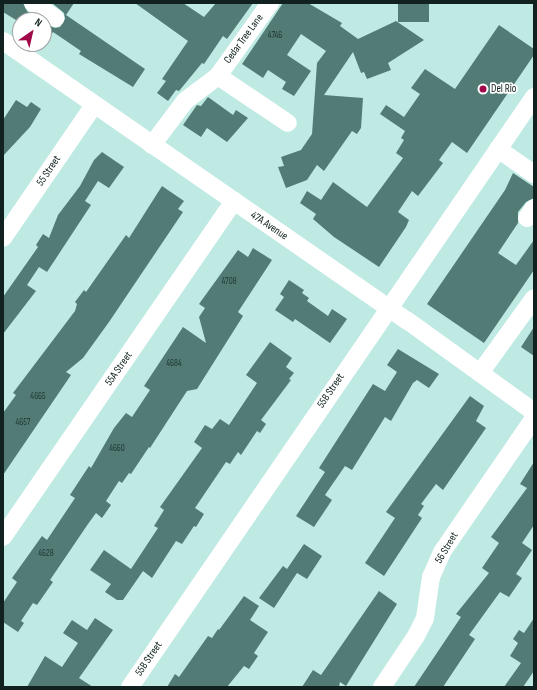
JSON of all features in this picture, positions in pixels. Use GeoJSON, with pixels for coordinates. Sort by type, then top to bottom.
{"type":"FeatureCollection","features":[{"type":"Feature","properties":{"kind":"street"},"geometry":{"type":"LineString","coordinates":[[33,3],[55,18]]}},
{"type":"Feature","properties":{"kind":"street","name":"Cedar Tree Lane"},"geometry":{"type":"LineString","coordinates":[[152,144],[185,101],[218,76],[270,3]]}},
{"type":"Feature","properties":{"kind":"street","name":"47A Avenue"},"geometry":{"type":"LineString","coordinates":[[3,41],[388,308],[534,412]]}},
{"type":"Feature","properties":{"kind":"street","name":"Cedar Tree Lane"},"geometry":{"type":"LineString","coordinates":[[218,76],[288,123]]}},
{"type":"Feature","properties":{"kind":"street","name":"55B Street"},"geometry":{"type":"LineString","coordinates":[[130,687],[388,308],[534,97]]}},
{"type":"Feature","properties":{"kind":"street","name":"55 Street"},"geometry":{"type":"LineString","coordinates":[[3,238],[94,104]]}},
{"type":"Feature","properties":{"kind":"street"},"geometry":{"type":"LineString","coordinates":[[498,149],[534,174]]}},
{"type":"Feature","properties":{"kind":"street","name":"55A Street"},"geometry":{"type":"LineString","coordinates":[[3,537],[234,202]]}},
{"type":"Feature","properties":{"kind":"street"},"geometry":{"type":"LineString","coordinates":[[480,373],[534,298]]}},
{"type":"Feature","properties":{"kind":"street","name":"56 Street"},"geometry":{"type":"LineString","coordinates":[[382,687],[416,636],[425,618],[431,577],[442,552],[534,418]]}},
{"type":"Feature","properties":{"kind":"building"},"geometry":{"type":"Polygon","coordinates":[[[3,3],[23,3],[28,12],[12,12],[12,18],[3,12],[3,3]]]}},
{"type":"Feature","properties":{"kind":"building"},"geometry":{"type":"Polygon","coordinates":[[[52,3],[74,3],[66,15],[145,69],[133,87],[79,54],[81,51],[53,32],[52,34],[52,27],[55,28],[60,27],[65,19],[64,13],[52,3]]]}},
{"type":"Feature","properties":{"kind":"building"},"geometry":{"type":"Polygon","coordinates":[[[135,3],[183,3],[204,17],[216,3],[253,3],[227,39],[223,36],[204,64],[202,63],[179,91],[176,90],[168,101],[157,93],[166,81],[162,79],[188,41],[135,3]]]}},
{"type":"Feature","properties":{"kind":"building"},"geometry":{"type":"Polygon","coordinates":[[[283,3],[308,3],[342,23],[340,26],[358,39],[396,21],[424,40],[388,63],[391,70],[367,79],[364,72],[361,73],[353,52],[324,95],[363,98],[361,128],[357,134],[352,131],[324,171],[317,165],[307,180],[286,188],[278,167],[284,166],[281,157],[301,150],[312,134],[317,63],[326,51],[301,34],[287,55],[311,71],[294,96],[282,89],[286,82],[268,70],[263,78],[242,64],[283,3]]]}},
{"type":"Feature","properties":{"kind":"building"},"geometry":{"type":"Polygon","coordinates":[[[398,3],[429,3],[429,22],[398,22],[398,3]]]}},
{"type":"Feature","properties":{"kind":"building"},"geometry":{"type":"Polygon","coordinates":[[[499,25],[534,49],[534,55],[467,153],[452,142],[439,160],[443,163],[418,196],[412,191],[398,212],[409,220],[406,227],[379,267],[334,237],[313,219],[316,214],[300,203],[307,191],[321,200],[333,182],[367,207],[403,158],[396,153],[404,140],[401,138],[405,131],[380,114],[386,105],[404,117],[420,94],[411,88],[425,69],[455,89],[499,25]]]}},
{"type":"Feature","properties":{"kind":"building"},"geometry":{"type":"Polygon","coordinates":[[[208,97],[233,115],[236,110],[248,118],[227,142],[207,128],[201,137],[183,125],[197,105],[201,106],[208,97]]]}},
{"type":"Feature","properties":{"kind":"building"},"geometry":{"type":"Polygon","coordinates":[[[16,100],[27,107],[31,102],[41,109],[30,127],[3,156],[3,120],[16,100]]]}},
{"type":"Feature","properties":{"kind":"building"},"geometry":{"type":"Polygon","coordinates":[[[102,152],[124,167],[109,188],[98,181],[85,201],[91,205],[47,272],[39,267],[27,285],[36,291],[3,334],[3,297],[38,247],[36,245],[43,234],[49,238],[58,215],[80,186],[94,160],[102,152]]]}},
{"type":"Feature","properties":{"kind":"building"},"geometry":{"type":"Polygon","coordinates":[[[513,173],[534,187],[534,198],[526,202],[518,212],[518,223],[498,253],[516,265],[534,240],[534,270],[484,343],[427,304],[505,190],[513,173]]]}},
{"type":"Feature","properties":{"kind":"building"},"geometry":{"type":"Polygon","coordinates":[[[162,186],[184,201],[178,209],[183,212],[83,358],[66,372],[71,375],[3,475],[3,413],[16,395],[13,393],[75,311],[77,304],[75,302],[84,290],[86,292],[126,235],[129,238],[162,186]]]}},
{"type":"Feature","properties":{"kind":"building"},"geometry":{"type":"Polygon","coordinates":[[[253,248],[272,260],[238,312],[243,316],[197,389],[187,391],[150,448],[149,447],[131,474],[129,473],[122,483],[119,481],[106,501],[111,505],[102,518],[96,513],[88,524],[50,580],[53,582],[37,605],[33,603],[21,621],[24,623],[18,632],[3,622],[3,603],[17,582],[12,578],[42,536],[47,540],[75,498],[70,495],[89,466],[91,468],[114,428],[126,413],[132,417],[150,390],[144,386],[183,327],[206,343],[199,317],[205,308],[199,304],[238,250],[248,257],[253,248]]]}},
{"type":"Feature","properties":{"kind":"building"},"geometry":{"type":"Polygon","coordinates":[[[289,280],[304,290],[302,293],[309,298],[307,301],[328,316],[332,309],[347,319],[330,343],[295,319],[293,322],[275,310],[284,297],[280,294],[289,280]]]}},
{"type":"Feature","properties":{"kind":"building"},"geometry":{"type":"Polygon","coordinates":[[[534,327],[534,356],[521,347],[534,327]]]}},
{"type":"Feature","properties":{"kind":"building"},"geometry":{"type":"Polygon","coordinates":[[[270,342],[292,358],[286,367],[294,373],[289,379],[291,380],[261,420],[266,424],[260,433],[257,431],[241,455],[238,452],[230,464],[226,462],[195,508],[204,514],[196,527],[194,526],[182,544],[176,541],[152,578],[143,571],[123,600],[117,600],[105,592],[111,584],[90,570],[104,550],[131,569],[158,528],[154,526],[164,510],[160,507],[202,448],[194,442],[205,425],[212,429],[220,419],[229,425],[257,383],[246,375],[270,342]]]}},
{"type":"Feature","properties":{"kind":"building"},"geometry":{"type":"Polygon","coordinates":[[[398,349],[439,374],[429,388],[417,380],[413,383],[391,421],[385,417],[352,470],[345,466],[325,495],[332,500],[314,527],[296,516],[325,472],[319,468],[373,384],[385,391],[397,372],[387,365],[398,349]]]}},
{"type":"Feature","properties":{"kind":"building"},"geometry":{"type":"Polygon","coordinates":[[[470,396],[484,406],[476,421],[486,428],[443,490],[436,484],[421,504],[424,506],[418,515],[422,518],[384,576],[365,563],[395,518],[386,512],[470,396]]]}},
{"type":"Feature","properties":{"kind":"building"},"geometry":{"type":"Polygon","coordinates":[[[534,462],[534,525],[522,543],[532,550],[516,574],[522,578],[509,597],[500,592],[469,635],[475,639],[443,687],[414,687],[461,617],[456,614],[489,573],[482,568],[499,543],[491,537],[527,488],[520,484],[534,462]]]}},
{"type":"Feature","properties":{"kind":"building"},"geometry":{"type":"Polygon","coordinates":[[[304,544],[322,556],[307,579],[297,573],[274,608],[259,598],[283,566],[287,569],[304,544]]]}},
{"type":"Feature","properties":{"kind":"building"},"geometry":{"type":"Polygon","coordinates":[[[379,591],[397,604],[346,686],[340,682],[339,687],[302,687],[313,670],[321,675],[379,591]]]}},
{"type":"Feature","properties":{"kind":"building"},"geometry":{"type":"Polygon","coordinates":[[[244,596],[259,606],[250,620],[268,632],[254,653],[258,656],[249,669],[244,666],[227,687],[167,687],[175,674],[179,677],[208,636],[212,638],[218,629],[219,630],[244,596]]]}},
{"type":"Feature","properties":{"kind":"building"},"geometry":{"type":"Polygon","coordinates":[[[95,618],[113,630],[79,678],[93,687],[27,687],[45,656],[62,667],[78,643],[63,633],[72,620],[87,630],[95,618]]]}},
{"type":"Feature","properties":{"kind":"building"},"geometry":{"type":"Polygon","coordinates":[[[534,618],[534,671],[523,687],[504,687],[521,663],[510,656],[518,643],[513,639],[519,630],[524,633],[534,618]]]}},
{"type":"Feature","properties":{"kind":"place","name":"Del Rio"},"geometry":{"type":"Point","coordinates":[483,89]}}]}
